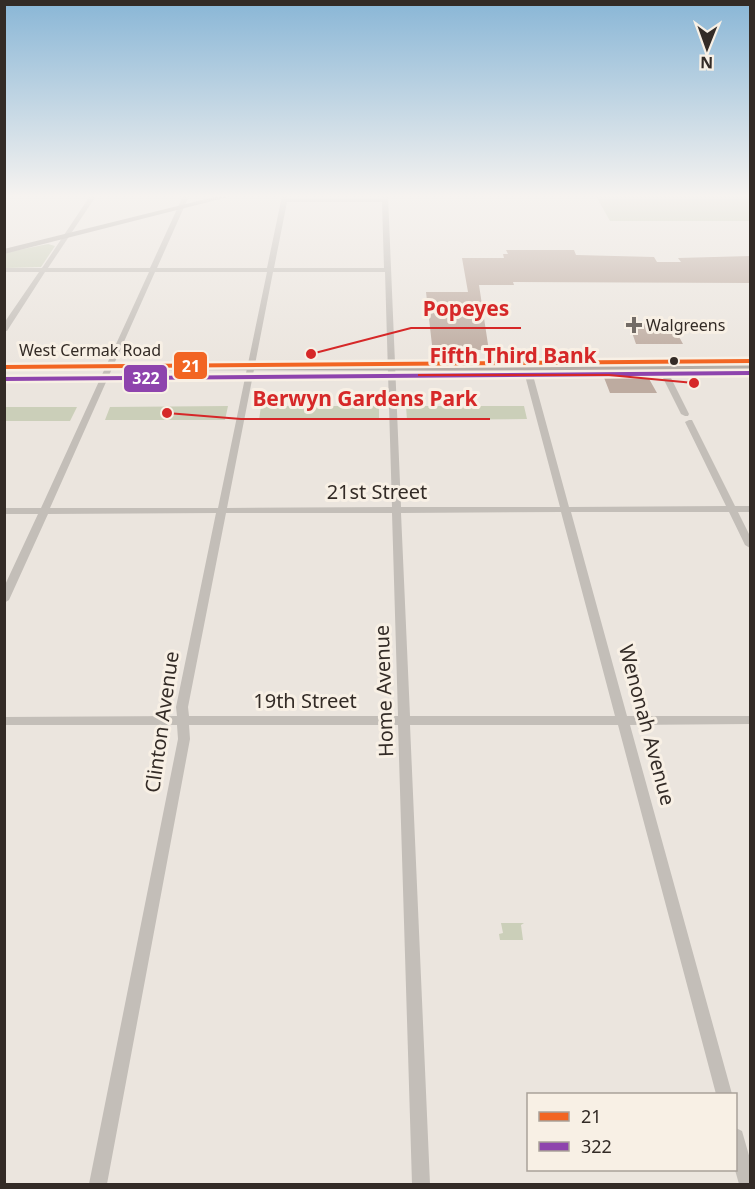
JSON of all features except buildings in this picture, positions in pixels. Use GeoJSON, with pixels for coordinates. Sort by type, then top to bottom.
{"type":"FeatureCollection","features":[{"type":"Feature","properties":{"kind":"main road","name":"West Cermak Road"},"geometry":{"type":"LineString","coordinates":[[391,366],[489,362],[750,361]]}},
{"type":"Feature","properties":{"kind":"main road","name":"West Cermak Road"},"geometry":{"type":"LineString","coordinates":[[4,367],[750,368]]}},
{"type":"Feature","properties":{"kind":"street"},"geometry":{"type":"LineString","coordinates":[[4,329],[57,251]]}},
{"type":"Feature","properties":{"kind":"street"},"geometry":{"type":"LineString","coordinates":[[4,600],[160,251]]}},
{"type":"Feature","properties":{"kind":"street","name":"Clinton Avenue"},"geometry":{"type":"LineString","coordinates":[[98,1185],[184,739],[182,706],[275,251]]}},
{"type":"Feature","properties":{"kind":"street","name":"Home Avenue"},"geometry":{"type":"LineString","coordinates":[[387,251],[421,1185]]}},
{"type":"Feature","properties":{"kind":"street"},"geometry":{"type":"LineString","coordinates":[[4,270],[388,270]]}},
{"type":"Feature","properties":{"kind":"street","name":"Wenonah Avenue"},"geometry":{"type":"LineString","coordinates":[[527,368],[723,1093]]}},
{"type":"Feature","properties":{"kind":"street"},"geometry":{"type":"LineString","coordinates":[[662,368],[750,545]]}},
{"type":"Feature","properties":{"kind":"street","name":"21st Street"},"geometry":{"type":"LineString","coordinates":[[4,511],[750,509]]}},
{"type":"Feature","properties":{"kind":"street","name":"19th Street"},"geometry":{"type":"LineString","coordinates":[[4,721],[750,720]]}},
{"type":"Feature","properties":{"kind":"street"},"geometry":{"type":"LineString","coordinates":[[737,1144],[748,1185]]}},
{"type":"Feature","properties":{"kind":"green space"},"geometry":{"type":"Polygon","coordinates":[[[51,251],[41,267],[5,268],[4,253],[51,251]]]}},
{"type":"Feature","properties":{"kind":"green space"},"geometry":{"type":"Polygon","coordinates":[[[228,406],[225,420],[105,420],[110,407],[228,406]]]}},
{"type":"Feature","properties":{"kind":"green space"},"geometry":{"type":"Polygon","coordinates":[[[261,406],[379,406],[379,420],[259,420],[261,406]]]}},
{"type":"Feature","properties":{"kind":"green space"},"geometry":{"type":"Polygon","coordinates":[[[406,406],[524,406],[527,419],[407,420],[406,406]]]}},
{"type":"Feature","properties":{"kind":"green space"},"geometry":{"type":"Polygon","coordinates":[[[5,407],[77,407],[70,421],[5,421],[5,407]]]}},
{"type":"Feature","properties":{"kind":"green space"},"geometry":{"type":"Polygon","coordinates":[[[501,923],[524,923],[521,925],[523,940],[500,940],[499,934],[503,933],[501,923]]]}},
{"type":"Feature","properties":{"kind":"transit line","name":"21"},"geometry":{"type":"LineString","coordinates":[[4,367],[750,361]]}},
{"type":"Feature","properties":{"kind":"transit line","name":"322"},"geometry":{"type":"LineString","coordinates":[[4,379],[750,373]]}},
{"type":"Feature","properties":{"kind":"place","name":"Walgreens"},"geometry":{"type":"Point","coordinates":[634,325]}},
{"type":"Feature","properties":{"kind":"place","name":"Popeyes"},"geometry":{"type":"Point","coordinates":[311,354]}},
{"type":"Feature","properties":{"kind":"place","name":"Fifth Third Bank"},"geometry":{"type":"Point","coordinates":[694,383]}},
{"type":"Feature","properties":{"kind":"place","name":"Berwyn Gardens Park"},"geometry":{"type":"Point","coordinates":[167,413]}}]}
